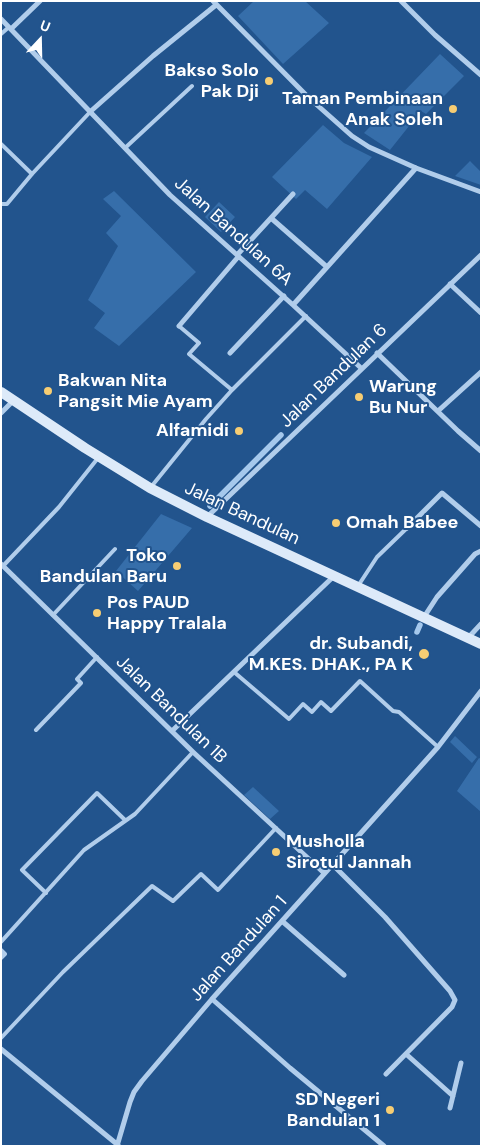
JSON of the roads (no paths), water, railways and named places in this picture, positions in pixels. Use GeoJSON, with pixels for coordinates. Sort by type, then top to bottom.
{"type":"FeatureCollection","features":[{"type":"Feature","properties":{"kind":"main road","name":"Jalan Bandulan"},"geometry":{"type":"LineString","coordinates":[[1,392],[150,488],[207,517],[481,644]]}},
{"type":"Feature","properties":{"kind":"street"},"geometry":{"type":"LineString","coordinates":[[10,28],[40,1]]}},
{"type":"Feature","properties":{"kind":"street"},"geometry":{"type":"LineString","coordinates":[[401,1],[481,75]]}},
{"type":"Feature","properties":{"kind":"street"},"geometry":{"type":"LineString","coordinates":[[91,111],[215,3],[308,97],[352,136],[369,147],[416,168],[481,192]]}},
{"type":"Feature","properties":{"kind":"street","name":"Jalan Bandulan 6A"},"geometry":{"type":"LineString","coordinates":[[1,19],[170,195],[293,304],[361,368]]}},
{"type":"Feature","properties":{"kind":"street"},"geometry":{"type":"LineString","coordinates":[[293,304],[416,168]]}},
{"type":"Feature","properties":{"kind":"street"},"geometry":{"type":"LineString","coordinates":[[179,326],[237,256],[293,194]]}},
{"type":"Feature","properties":{"kind":"street"},"geometry":{"type":"LineString","coordinates":[[271,218],[327,267]]}},
{"type":"Feature","properties":{"kind":"street","name":"Jalan Bandulan 6"},"geometry":{"type":"LineString","coordinates":[[207,517],[361,368],[481,256]]}},
{"type":"Feature","properties":{"kind":"street"},"geometry":{"type":"LineString","coordinates":[[450,284],[481,313]]}},
{"type":"Feature","properties":{"kind":"street"},"geometry":{"type":"LineString","coordinates":[[230,353],[284,296]]}},
{"type":"Feature","properties":{"kind":"street"},"geometry":{"type":"LineString","coordinates":[[377,353],[481,450]]}},
{"type":"Feature","properties":{"kind":"street"},"geometry":{"type":"LineString","coordinates":[[438,411],[481,372]]}},
{"type":"Feature","properties":{"kind":"street"},"geometry":{"type":"LineString","coordinates":[[1,413],[13,401]]}},
{"type":"Feature","properties":{"kind":"street"},"geometry":{"type":"LineString","coordinates":[[407,528],[442,493],[481,526]]}},
{"type":"Feature","properties":{"kind":"street"},"geometry":{"type":"LineString","coordinates":[[424,618],[437,596],[475,554],[481,551]]}},
{"type":"Feature","properties":{"kind":"street","name":"Jalan Bandulan 1B"},"geometry":{"type":"LineString","coordinates":[[2,565],[193,752],[324,873]]}},
{"type":"Feature","properties":{"kind":"street"},"geometry":{"type":"LineString","coordinates":[[172,731],[334,576]]}},
{"type":"Feature","properties":{"kind":"street"},"geometry":{"type":"LineString","coordinates":[[468,638],[481,624]]}},
{"type":"Feature","properties":{"kind":"street","name":"Jalan Bandulan 1"},"geometry":{"type":"LineString","coordinates":[[118,1145],[124,1119],[134,1092],[212,999],[438,747],[481,692]]}},
{"type":"Feature","properties":{"kind":"street"},"geometry":{"type":"LineString","coordinates":[[332,864],[385,917],[450,990],[455,1000],[452,1007],[386,1074]]}},
{"type":"Feature","properties":{"kind":"street"},"geometry":{"type":"LineString","coordinates":[[282,921],[344,975]]}},
{"type":"Feature","properties":{"kind":"street"},"geometry":{"type":"LineString","coordinates":[[212,999],[290,1068],[384,1146]]}},
{"type":"Feature","properties":{"kind":"street"},"geometry":{"type":"LineString","coordinates":[[1,1049],[118,1145]]}},
{"type":"Feature","properties":{"kind":"street"},"geometry":{"type":"LineString","coordinates":[[406,1054],[453,1096]]}},
{"type":"Feature","properties":{"kind":"street"},"geometry":{"type":"LineString","coordinates":[[450,1108],[461,1063]]}},
{"type":"Feature","properties":{"kind":"lane"},"geometry":{"type":"LineString","coordinates":[[1,34],[10,28]]}},
{"type":"Feature","properties":{"kind":"lane"},"geometry":{"type":"LineString","coordinates":[[125,148],[192,86]]}},
{"type":"Feature","properties":{"kind":"lane"},"geometry":{"type":"LineString","coordinates":[[1,204],[8,204],[32,174],[91,111]]}},
{"type":"Feature","properties":{"kind":"lane"},"geometry":{"type":"LineString","coordinates":[[1,144],[32,174]]}},
{"type":"Feature","properties":{"kind":"lane"},"geometry":{"type":"LineString","coordinates":[[150,488],[232,390],[306,316]]}},
{"type":"Feature","properties":{"kind":"lane"},"geometry":{"type":"LineString","coordinates":[[179,326],[199,343],[189,354],[232,390]]}},
{"type":"Feature","properties":{"kind":"lane"},"geometry":{"type":"LineString","coordinates":[[2,565],[59,507],[99,456]]}},
{"type":"Feature","properties":{"kind":"lane"},"geometry":{"type":"LineString","coordinates":[[358,586],[377,557],[407,528]]}},
{"type":"Feature","properties":{"kind":"lane"},"geometry":{"type":"LineString","coordinates":[[53,615],[116,549]]}},
{"type":"Feature","properties":{"kind":"lane"},"geometry":{"type":"LineString","coordinates":[[36,730],[81,683],[77,679],[97,657]]}},
{"type":"Feature","properties":{"kind":"lane"},"geometry":{"type":"LineString","coordinates":[[234,672],[288,719],[303,704],[312,712],[321,702],[331,711],[360,681],[393,711],[399,712],[438,747]]}},
{"type":"Feature","properties":{"kind":"lane"},"geometry":{"type":"LineString","coordinates":[[1,942],[84,850],[134,814],[193,752]]}},
{"type":"Feature","properties":{"kind":"lane"},"geometry":{"type":"LineString","coordinates":[[46,893],[22,870],[97,793],[125,820]]}},
{"type":"Feature","properties":{"kind":"lane"},"geometry":{"type":"LineString","coordinates":[[1,1038],[63,972],[152,886],[173,901],[201,874],[218,890],[276,828]]}},
{"type":"Feature","properties":{"kind":"lane"},"geometry":{"type":"LineString","coordinates":[[1,950],[5,954],[1,958]]}},
{"type":"Feature","properties":{"kind":"waterway"},"geometry":{"type":"LineString","coordinates":[[210,506],[281,435]]}},
{"type":"Feature","properties":{"kind":"waterway"},"geometry":{"type":"LineString","coordinates":[[417,632],[420,625]]}},
{"type":"Feature","properties":{"kind":"place","name":"Bakso Solo Pak Dji"},"geometry":{"type":"Point","coordinates":[269,81]}},
{"type":"Feature","properties":{"kind":"place","name":"Taman Pembinaan Anak Soleh"},"geometry":{"type":"Point","coordinates":[453,109]}},
{"type":"Feature","properties":{"kind":"place","name":"Bakwan Nita Pangsit Mie Ayam"},"geometry":{"type":"Point","coordinates":[48,391]}},
{"type":"Feature","properties":{"kind":"place","name":"Warung Bu Nur"},"geometry":{"type":"Point","coordinates":[359,397]}},
{"type":"Feature","properties":{"kind":"place","name":"Alfamidi"},"geometry":{"type":"Point","coordinates":[239,431]}},
{"type":"Feature","properties":{"kind":"place","name":"Omah Babee"},"geometry":{"type":"Point","coordinates":[336,523]}},
{"type":"Feature","properties":{"kind":"place","name":"Toko Bandulan Baru"},"geometry":{"type":"Point","coordinates":[177,566]}},
{"type":"Feature","properties":{"kind":"place","name":"Pos PAUD Happy Tralala"},"geometry":{"type":"Point","coordinates":[97,613]}},
{"type":"Feature","properties":{"kind":"place","name":"dr. Subandi, M.KES. DHAK., PA K"},"geometry":{"type":"Point","coordinates":[424,654]}},
{"type":"Feature","properties":{"kind":"place","name":"Musholla Sirotul Jannah"},"geometry":{"type":"Point","coordinates":[276,852]}},
{"type":"Feature","properties":{"kind":"place","name":"SD Negeri Bandulan 1"},"geometry":{"type":"Point","coordinates":[390,1110]}}]}
